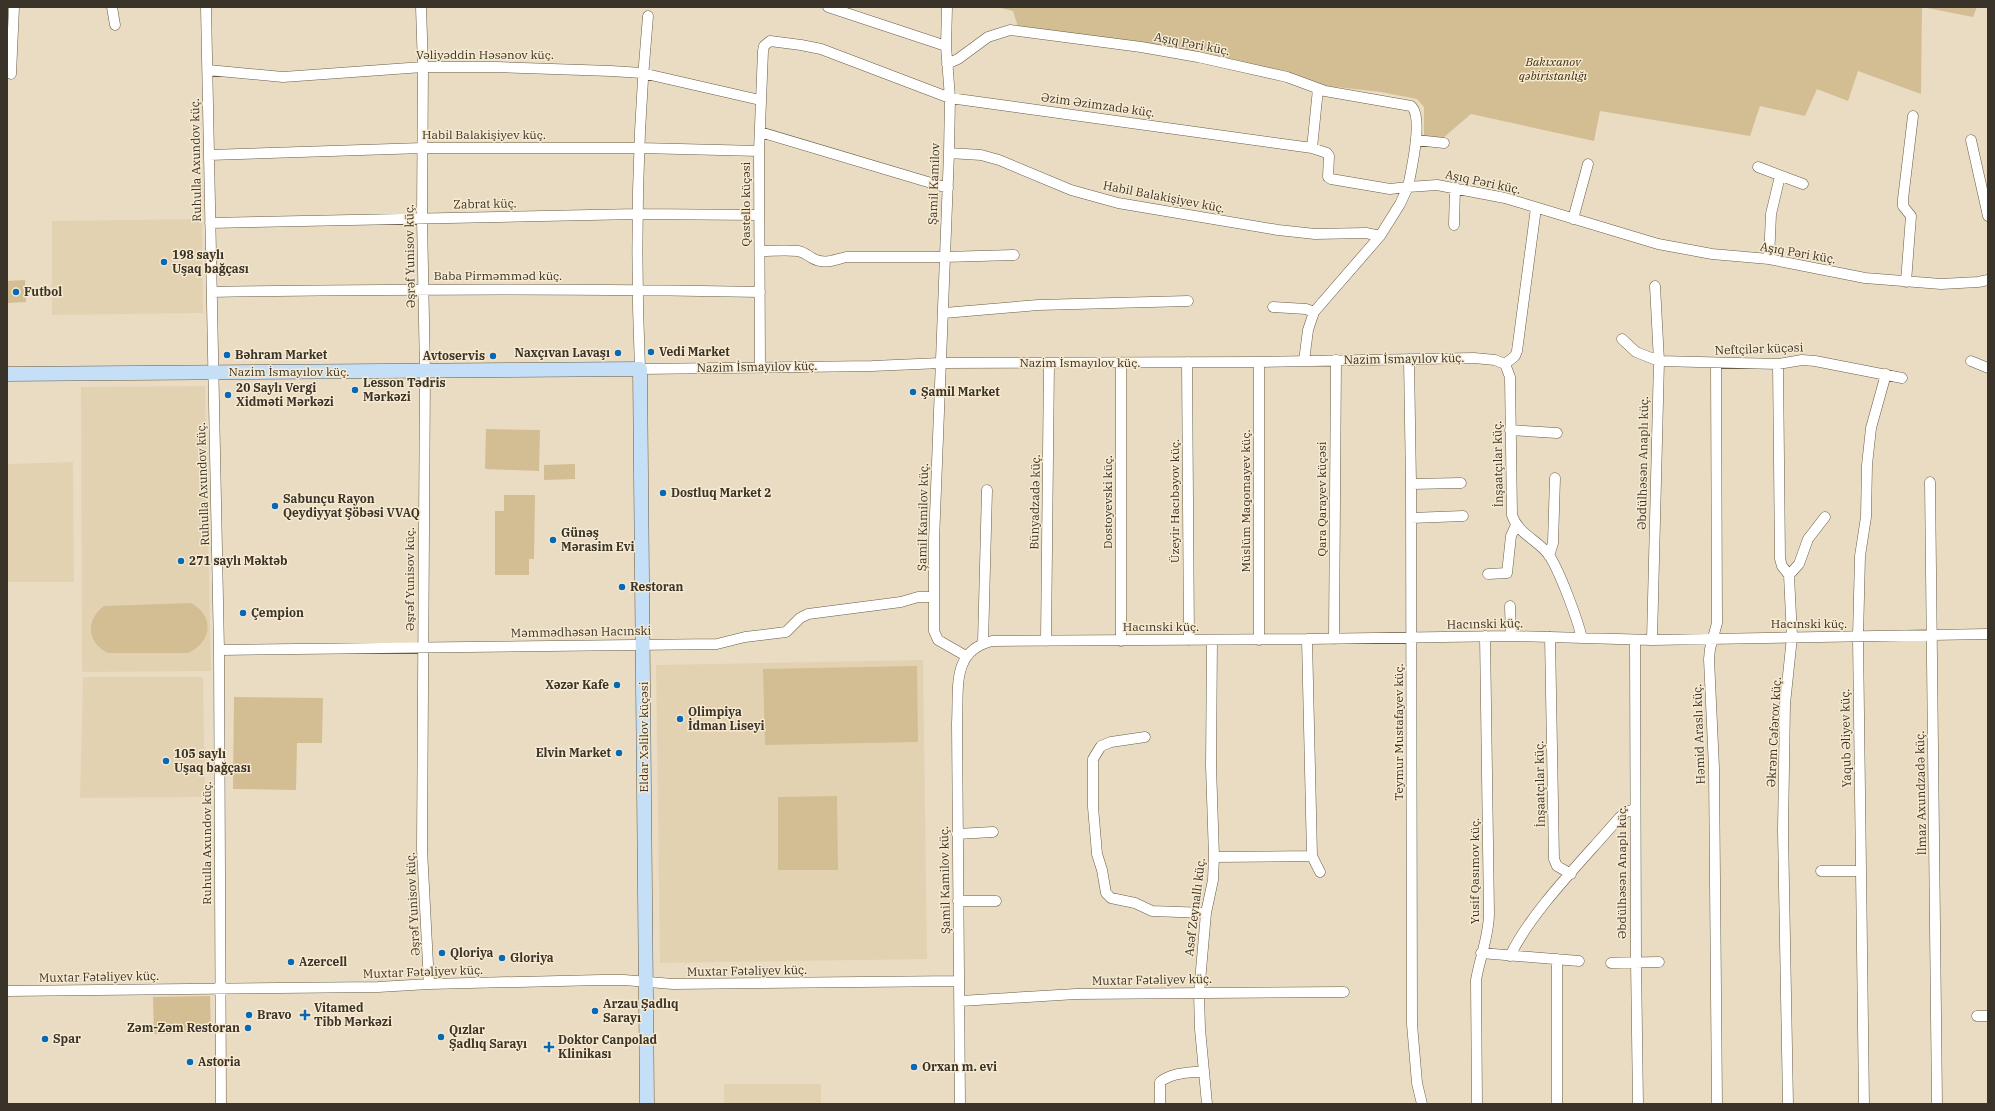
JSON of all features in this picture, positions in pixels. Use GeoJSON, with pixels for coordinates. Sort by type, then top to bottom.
{"type":"FeatureCollection","features":[{"type":"Feature","properties":{"kind":"street"},"geometry":{"type":"LineString","coordinates":[[11,74],[14,7]]}},
{"type":"Feature","properties":{"kind":"street"},"geometry":{"type":"LineString","coordinates":[[112,7],[115,25]]}},
{"type":"Feature","properties":{"kind":"street","name":"Ruhulla Axundov küç."},"geometry":{"type":"LineString","coordinates":[[206,7],[212,292],[212,371],[219,650],[221,1104]]}},
{"type":"Feature","properties":{"kind":"street","name":"Əşrəf Yunisov küç."},"geometry":{"type":"LineString","coordinates":[[421,7],[423,67],[422,218],[425,372],[422,850],[429,984]]}},
{"type":"Feature","properties":{"kind":"street"},"geometry":{"type":"LineString","coordinates":[[828,7],[946,46]]}},
{"type":"Feature","properties":{"kind":"street","name":"Şamil Kamilov"},"geometry":{"type":"LineString","coordinates":[[941,363],[944,313],[944,257],[948,188],[950,98],[946,46],[947,7]]}},
{"type":"Feature","properties":{"kind":"street"},"geometry":{"type":"LineString","coordinates":[[640,369],[636,289],[642,73],[648,16]]}},
{"type":"Feature","properties":{"kind":"street","name":"Aşıq Pəri küç."},"geometry":{"type":"LineString","coordinates":[[947,64],[958,59],[988,37],[1010,30],[1141,47],[1198,57],[1287,77],[1318,89],[1411,106],[1414,109],[1416,116],[1416,140],[1408,187],[1437,185],[1455,187],[1505,198],[1658,244],[1712,254],[1769,259],[1865,278],[1906,282],[1941,284],[1988,280]]}},
{"type":"Feature","properties":{"kind":"street","name":"Əzim Əzimzadə küç."},"geometry":{"type":"LineString","coordinates":[[766,43],[770,41],[821,49],[950,98],[1312,148],[1325,151],[1329,156],[1328,174],[1331,179],[1390,189],[1408,187]]}},
{"type":"Feature","properties":{"kind":"street","name":"Qastello küçəsi"},"geometry":{"type":"LineString","coordinates":[[760,367],[759,151],[763,50],[766,43]]}},
{"type":"Feature","properties":{"kind":"street","name":"Vəliyəddin Həsənov küç."},"geometry":{"type":"LineString","coordinates":[[208,70],[283,76],[423,67],[497,67],[642,73],[760,100]]}},
{"type":"Feature","properties":{"kind":"street"},"geometry":{"type":"LineString","coordinates":[[1312,148],[1318,89]]}},
{"type":"Feature","properties":{"kind":"street"},"geometry":{"type":"LineString","coordinates":[[1906,282],[1911,216],[1903,206],[1903,199],[1913,116]]}},
{"type":"Feature","properties":{"kind":"street"},"geometry":{"type":"LineString","coordinates":[[760,132],[948,188]]}},
{"type":"Feature","properties":{"kind":"street"},"geometry":{"type":"LineString","coordinates":[[1416,140],[1444,143]]}},
{"type":"Feature","properties":{"kind":"street"},"geometry":{"type":"LineString","coordinates":[[1971,140],[1988,216]]}},
{"type":"Feature","properties":{"kind":"street","name":"Habil Balakişiyev küç."},"geometry":{"type":"LineString","coordinates":[[209,154],[423,148],[640,148],[759,151]]}},
{"type":"Feature","properties":{"kind":"street","name":"Habil Balakişiyev küç."},"geometry":{"type":"LineString","coordinates":[[949,153],[981,156],[999,160],[1071,190],[1118,203],[1229,223],[1278,230],[1315,234],[1366,233],[1380,236]]}},
{"type":"Feature","properties":{"kind":"street"},"geometry":{"type":"LineString","coordinates":[[1573,219],[1588,164]]}},
{"type":"Feature","properties":{"kind":"street"},"geometry":{"type":"LineString","coordinates":[[1758,167],[1803,184]]}},
{"type":"Feature","properties":{"kind":"street"},"geometry":{"type":"LineString","coordinates":[[1769,259],[1771,214],[1780,176]]}},
{"type":"Feature","properties":{"kind":"street"},"geometry":{"type":"LineString","coordinates":[[1304,361],[1308,330],[1314,312],[1380,236],[1400,204],[1408,187]]}},
{"type":"Feature","properties":{"kind":"street"},"geometry":{"type":"LineString","coordinates":[[1454,225],[1455,187]]}},
{"type":"Feature","properties":{"kind":"street"},"geometry":{"type":"LineString","coordinates":[[1505,364],[1515,356],[1518,351],[1536,208]]}},
{"type":"Feature","properties":{"kind":"street","name":"Zabrat küç."},"geometry":{"type":"LineString","coordinates":[[210,223],[638,214],[760,215]]}},
{"type":"Feature","properties":{"kind":"street"},"geometry":{"type":"LineString","coordinates":[[760,251],[798,251],[804,252],[816,260],[826,262],[846,257],[1014,255]]}},
{"type":"Feature","properties":{"kind":"street","name":"Əbdülhəsən Anaplı küç."},"geometry":{"type":"LineString","coordinates":[[1652,640],[1659,361],[1655,286]]}},
{"type":"Feature","properties":{"kind":"street","name":"Baba Pirməmməd küç."},"geometry":{"type":"LineString","coordinates":[[212,292],[424,289],[636,289],[760,292]]}},
{"type":"Feature","properties":{"kind":"street"},"geometry":{"type":"LineString","coordinates":[[944,313],[1038,305],[1188,301]]}},
{"type":"Feature","properties":{"kind":"street"},"geometry":{"type":"LineString","coordinates":[[1273,307],[1306,309],[1314,312]]}},
{"type":"Feature","properties":{"kind":"street","name":"Neftçilər küçəsi"},"geometry":{"type":"LineString","coordinates":[[1622,339],[1636,352],[1659,361],[1716,364],[1778,364],[1802,360],[1815,361],[1902,378]]}},
{"type":"Feature","properties":{"kind":"street","name":"Nazim İsmayılov küç."},"geometry":{"type":"LineString","coordinates":[[7,374],[212,371],[425,372],[941,363],[1259,362],[1474,358],[1495,360],[1505,364]]}},
{"type":"Feature","properties":{"kind":"street","name":"Teymur Mustafayev küç."},"geometry":{"type":"LineString","coordinates":[[1409,359],[1412,518],[1412,1024],[1417,1083],[1422,1104]]}},
{"type":"Feature","properties":{"kind":"street","name":"Qara Qarayev küçəsi"},"geometry":{"type":"LineString","coordinates":[[1334,639],[1336,360]]}},
{"type":"Feature","properties":{"kind":"street","name":"Üzeyir Hacıbəyov küç."},"geometry":{"type":"LineString","coordinates":[[1187,362],[1189,640]]}},
{"type":"Feature","properties":{"kind":"street","name":"Müslüm Maqomayev küç."},"geometry":{"type":"LineString","coordinates":[[1259,362],[1259,640]]}},
{"type":"Feature","properties":{"kind":"street"},"geometry":{"type":"LineString","coordinates":[[1971,362],[1988,368]]}},
{"type":"Feature","properties":{"kind":"street","name":"Şamil Kamilov küç."},"geometry":{"type":"LineString","coordinates":[[941,363],[934,541],[936,636],[966,656],[961,668],[957,723],[956,834],[960,1001],[960,1104]]}},
{"type":"Feature","properties":{"kind":"street","name":"Bünyadzadə küç."},"geometry":{"type":"LineString","coordinates":[[1046,641],[1049,363]]}},
{"type":"Feature","properties":{"kind":"street","name":"Dostoyevski küç."},"geometry":{"type":"LineString","coordinates":[[1121,363],[1121,641]]}},
{"type":"Feature","properties":{"kind":"street","name":"İnşaatçılar küç."},"geometry":{"type":"LineString","coordinates":[[1505,364],[1510,377],[1511,506],[1516,524]]}},
{"type":"Feature","properties":{"kind":"street","name":"Həmid Araslı küç."},"geometry":{"type":"LineString","coordinates":[[1716,364],[1717,623],[1709,659],[1714,768],[1717,1104]]}},
{"type":"Feature","properties":{"kind":"street","name":"Əkrəm Cəfərov küç."},"geometry":{"type":"LineString","coordinates":[[1778,364],[1780,559],[1782,566],[1789,575],[1792,637],[1786,704],[1783,830],[1788,1104]]}},
{"type":"Feature","properties":{"kind":"street","name":"Eldar Xəlilov küçəsi"},"geometry":{"type":"LineString","coordinates":[[640,369],[644,644],[647,1104]]}},
{"type":"Feature","properties":{"kind":"street","name":"Yaqub Əliyev küç."},"geometry":{"type":"LineString","coordinates":[[1864,1104],[1858,637],[1860,556],[1866,516],[1871,428],[1886,374]]}},
{"type":"Feature","properties":{"kind":"street"},"geometry":{"type":"LineString","coordinates":[[1510,430],[1557,433]]}},
{"type":"Feature","properties":{"kind":"street"},"geometry":{"type":"LineString","coordinates":[[1549,556],[1553,543],[1556,478]]}},
{"type":"Feature","properties":{"kind":"street","name":"İlmaz Axundzadə küç."},"geometry":{"type":"LineString","coordinates":[[1930,482],[1937,1104]]}},
{"type":"Feature","properties":{"kind":"street"},"geometry":{"type":"LineString","coordinates":[[1411,484],[1461,483]]}},
{"type":"Feature","properties":{"kind":"street"},"geometry":{"type":"LineString","coordinates":[[966,656],[972,649],[983,643],[986,490]]}},
{"type":"Feature","properties":{"kind":"street"},"geometry":{"type":"LineString","coordinates":[[1412,518],[1463,516]]}},
{"type":"Feature","properties":{"kind":"street"},"geometry":{"type":"LineString","coordinates":[[1789,575],[1799,564],[1808,539],[1825,517]]}},
{"type":"Feature","properties":{"kind":"street"},"geometry":{"type":"LineString","coordinates":[[1488,574],[1507,573],[1511,536],[1516,524],[1549,556],[1577,622],[1582,638]]}},
{"type":"Feature","properties":{"kind":"street","name":"Məmmədhəsən Hacınski"},"geometry":{"type":"LineString","coordinates":[[219,650],[717,644],[744,637],[786,632],[800,618],[808,614],[901,602],[918,597],[934,596]]}},
{"type":"Feature","properties":{"kind":"street"},"geometry":{"type":"LineString","coordinates":[[1510,606],[1511,636]]}},
{"type":"Feature","properties":{"kind":"street","name":"Hacınski küç."},"geometry":{"type":"LineString","coordinates":[[983,643],[992,641],[1259,640],[1485,636],[1652,640],[1988,634]]}},
{"type":"Feature","properties":{"kind":"street","name":"Yusif Qasımov küç."},"geometry":{"type":"LineString","coordinates":[[1478,1104],[1475,994],[1481,953],[1489,929],[1485,636]]}},
{"type":"Feature","properties":{"kind":"street","name":"İnşaatçılar küç."},"geometry":{"type":"LineString","coordinates":[[1550,637],[1554,859],[1558,866],[1571,874]]}},
{"type":"Feature","properties":{"kind":"street"},"geometry":{"type":"LineString","coordinates":[[1307,639],[1312,856],[1320,872]]}},
{"type":"Feature","properties":{"kind":"street","name":"Asəf Zeynallı küç."},"geometry":{"type":"LineString","coordinates":[[1207,1104],[1200,1029],[1199,993],[1206,912],[1213,880],[1214,857],[1211,766],[1212,640]]}},
{"type":"Feature","properties":{"kind":"street","name":"Əbdülhəsən Anaplı küç."},"geometry":{"type":"LineString","coordinates":[[1635,640],[1638,1104]]}},
{"type":"Feature","properties":{"kind":"street"},"geometry":{"type":"LineString","coordinates":[[1145,737],[1111,742],[1101,746],[1095,754],[1093,814],[1097,854],[1102,870],[1106,893],[1111,898],[1135,903],[1152,911],[1206,912]]}},
{"type":"Feature","properties":{"kind":"street"},"geometry":{"type":"LineString","coordinates":[[1510,956],[1522,935],[1571,874],[1620,818],[1626,812],[1635,809]]}},
{"type":"Feature","properties":{"kind":"street"},"geometry":{"type":"LineString","coordinates":[[956,834],[993,832]]}},
{"type":"Feature","properties":{"kind":"street"},"geometry":{"type":"LineString","coordinates":[[1214,857],[1312,856]]}},
{"type":"Feature","properties":{"kind":"street"},"geometry":{"type":"LineString","coordinates":[[1821,871],[1861,871]]}},
{"type":"Feature","properties":{"kind":"street"},"geometry":{"type":"LineString","coordinates":[[958,901],[996,901]]}},
{"type":"Feature","properties":{"kind":"street"},"geometry":{"type":"LineString","coordinates":[[1481,953],[1579,961]]}},
{"type":"Feature","properties":{"kind":"street"},"geometry":{"type":"LineString","coordinates":[[1556,959],[1557,1104]]}},
{"type":"Feature","properties":{"kind":"street"},"geometry":{"type":"LineString","coordinates":[[1611,963],[1636,961],[1659,962]]}},
{"type":"Feature","properties":{"kind":"street","name":"Muxtar Fətəliyev küç."},"geometry":{"type":"LineString","coordinates":[[7,991],[378,987],[429,984],[601,980],[624,980],[646,983],[673,984],[959,981]]}},
{"type":"Feature","properties":{"kind":"street","name":"Muxtar Fətəliyev küç."},"geometry":{"type":"LineString","coordinates":[[960,1001],[1076,994],[1344,992]]}},
{"type":"Feature","properties":{"kind":"street"},"geometry":{"type":"LineString","coordinates":[[1977,1016],[1988,1016]]}},
{"type":"Feature","properties":{"kind":"street"},"geometry":{"type":"LineString","coordinates":[[1160,1104],[1160,1082],[1166,1077],[1204,1071]]}},
{"type":"Feature","properties":{"kind":"shaded area"},"geometry":{"type":"Polygon","coordinates":[[[202,219],[203,313],[52,315],[52,221],[202,219]]]}},
{"type":"Feature","properties":{"kind":"shaded area"},"geometry":{"type":"Polygon","coordinates":[[[205,386],[211,671],[82,672],[81,387],[205,386]]]}},
{"type":"Feature","properties":{"kind":"shaded area"},"geometry":{"type":"Polygon","coordinates":[[[73,462],[74,582],[7,582],[7,464],[73,462]]]}},
{"type":"Feature","properties":{"kind":"shaded area"},"geometry":{"type":"Polygon","coordinates":[[[923,660],[927,959],[660,963],[656,665],[923,660]]]}},
{"type":"Feature","properties":{"kind":"shaded area"},"geometry":{"type":"Polygon","coordinates":[[[83,677],[203,677],[205,797],[80,798],[83,677]]]}},
{"type":"Feature","properties":{"kind":"shaded area"},"geometry":{"type":"Polygon","coordinates":[[[724,1084],[821,1084],[821,1104],[724,1104],[724,1084]]]}},
{"type":"Feature","properties":{"kind":"green space","name":"Bakıxanov qəbiristanlığı"},"geometry":{"type":"Polygon","coordinates":[[[997,7],[1922,7],[1921,94],[1858,71],[1848,101],[1817,89],[1805,116],[1760,106],[1750,136],[1600,111],[1594,141],[1471,114],[1443,138],[1424,136],[1424,107],[1417,99],[1381,92],[1318,85],[1289,73],[1180,50],[1018,27],[1013,11],[997,7]]]}},
{"type":"Feature","properties":{"kind":"green space"},"geometry":{"type":"Polygon","coordinates":[[[1922,7],[1977,7],[1973,17],[1922,7]]]}},
{"type":"Feature","properties":{"kind":"green space","name":"Futbol"},"geometry":{"type":"Polygon","coordinates":[[[25,280],[26,302],[7,303],[7,281],[25,280]]]}},
{"type":"Feature","properties":{"kind":"green space"},"geometry":{"type":"Polygon","coordinates":[[[486,429],[540,430],[539,471],[485,469],[486,429]]]}},
{"type":"Feature","properties":{"kind":"green space"},"geometry":{"type":"Polygon","coordinates":[[[575,464],[575,479],[544,480],[544,465],[575,464]]]}},
{"type":"Feature","properties":{"kind":"green space"},"geometry":{"type":"Polygon","coordinates":[[[504,495],[535,495],[534,559],[529,559],[529,575],[495,575],[495,511],[504,511],[504,495]]]}},
{"type":"Feature","properties":{"kind":"green space"},"geometry":{"type":"Polygon","coordinates":[[[191,603],[199,608],[204,615],[208,629],[202,642],[188,653],[108,653],[101,649],[92,637],[91,624],[98,612],[104,606],[191,603]]]}},
{"type":"Feature","properties":{"kind":"green space"},"geometry":{"type":"Polygon","coordinates":[[[917,666],[918,742],[765,745],[763,669],[917,666]]]}},
{"type":"Feature","properties":{"kind":"green space"},"geometry":{"type":"Polygon","coordinates":[[[234,697],[323,698],[322,743],[297,743],[296,790],[233,789],[234,697]]]}},
{"type":"Feature","properties":{"kind":"green space"},"geometry":{"type":"Polygon","coordinates":[[[837,796],[838,870],[778,870],[778,797],[837,796]]]}},
{"type":"Feature","properties":{"kind":"green space"},"geometry":{"type":"Polygon","coordinates":[[[210,996],[211,1033],[154,1034],[153,997],[210,996]]]}},
{"type":"Feature","properties":{"kind":"place","name":"198 saylı Uşaq bağçası"},"geometry":{"type":"Point","coordinates":[164,262]}},
{"type":"Feature","properties":{"kind":"place","name":"Futbol"},"geometry":{"type":"Point","coordinates":[16,292]}},
{"type":"Feature","properties":{"kind":"place","name":"Vedi Market"},"geometry":{"type":"Point","coordinates":[651,352]}},
{"type":"Feature","properties":{"kind":"place","name":"Naxçıvan Lavaşı"},"geometry":{"type":"Point","coordinates":[618,353]}},
{"type":"Feature","properties":{"kind":"place","name":"Bəhram Market"},"geometry":{"type":"Point","coordinates":[227,355]}},
{"type":"Feature","properties":{"kind":"place","name":"Avtoservis"},"geometry":{"type":"Point","coordinates":[493,356]}},
{"type":"Feature","properties":{"kind":"place","name":"Lesson Tədris Mərkəzi"},"geometry":{"type":"Point","coordinates":[355,390]}},
{"type":"Feature","properties":{"kind":"place","name":"Şamil Market"},"geometry":{"type":"Point","coordinates":[913,392]}},
{"type":"Feature","properties":{"kind":"place","name":"20 Saylı Vergi Xidməti Mərkəzi"},"geometry":{"type":"Point","coordinates":[228,395]}},
{"type":"Feature","properties":{"kind":"place","name":"Dostluq Market 2"},"geometry":{"type":"Point","coordinates":[663,493]}},
{"type":"Feature","properties":{"kind":"place","name":"Sabunçu Rayon Qeydiyyat Şöbəsi VVAQ"},"geometry":{"type":"Point","coordinates":[275,506]}},
{"type":"Feature","properties":{"kind":"place","name":"Günəş Mərasim Evi"},"geometry":{"type":"Point","coordinates":[553,540]}},
{"type":"Feature","properties":{"kind":"place","name":"271 saylı Məktəb"},"geometry":{"type":"Point","coordinates":[181,561]}},
{"type":"Feature","properties":{"kind":"place","name":"Restoran"},"geometry":{"type":"Point","coordinates":[622,587]}},
{"type":"Feature","properties":{"kind":"place","name":"Çempion"},"geometry":{"type":"Point","coordinates":[243,613]}},
{"type":"Feature","properties":{"kind":"place","name":"Xəzər Kafe"},"geometry":{"type":"Point","coordinates":[617,685]}},
{"type":"Feature","properties":{"kind":"place","name":"Olimpiya İdman Liseyi"},"geometry":{"type":"Point","coordinates":[680,719]}},
{"type":"Feature","properties":{"kind":"place","name":"Elvin Market"},"geometry":{"type":"Point","coordinates":[619,753]}},
{"type":"Feature","properties":{"kind":"place","name":"105 saylı Uşaq bağçası"},"geometry":{"type":"Point","coordinates":[166,761]}},
{"type":"Feature","properties":{"kind":"place","name":"Qloriya"},"geometry":{"type":"Point","coordinates":[442,953]}},
{"type":"Feature","properties":{"kind":"place","name":"Gloriya"},"geometry":{"type":"Point","coordinates":[502,958]}},
{"type":"Feature","properties":{"kind":"place","name":"Azercell"},"geometry":{"type":"Point","coordinates":[291,962]}},
{"type":"Feature","properties":{"kind":"place","name":"Arzau Şadlıq Sarayı"},"geometry":{"type":"Point","coordinates":[595,1011]}},
{"type":"Feature","properties":{"kind":"place","name":"Bravo"},"geometry":{"type":"Point","coordinates":[249,1015]}},
{"type":"Feature","properties":{"kind":"place","name":"Vitamed Tibb Mərkəzi"},"geometry":{"type":"Point","coordinates":[305,1015]}},
{"type":"Feature","properties":{"kind":"place","name":"Zəm-Zəm Restoran"},"geometry":{"type":"Point","coordinates":[248,1028]}},
{"type":"Feature","properties":{"kind":"place","name":"Qızlar Şadlıq Sarayı"},"geometry":{"type":"Point","coordinates":[441,1037]}},
{"type":"Feature","properties":{"kind":"place","name":"Spar"},"geometry":{"type":"Point","coordinates":[45,1039]}},
{"type":"Feature","properties":{"kind":"place","name":"Doktor Canpolad Klinikası"},"geometry":{"type":"Point","coordinates":[549,1047]}},
{"type":"Feature","properties":{"kind":"place","name":"Astoria"},"geometry":{"type":"Point","coordinates":[190,1062]}},
{"type":"Feature","properties":{"kind":"place","name":"Orxan m. evi"},"geometry":{"type":"Point","coordinates":[914,1067]}}]}
